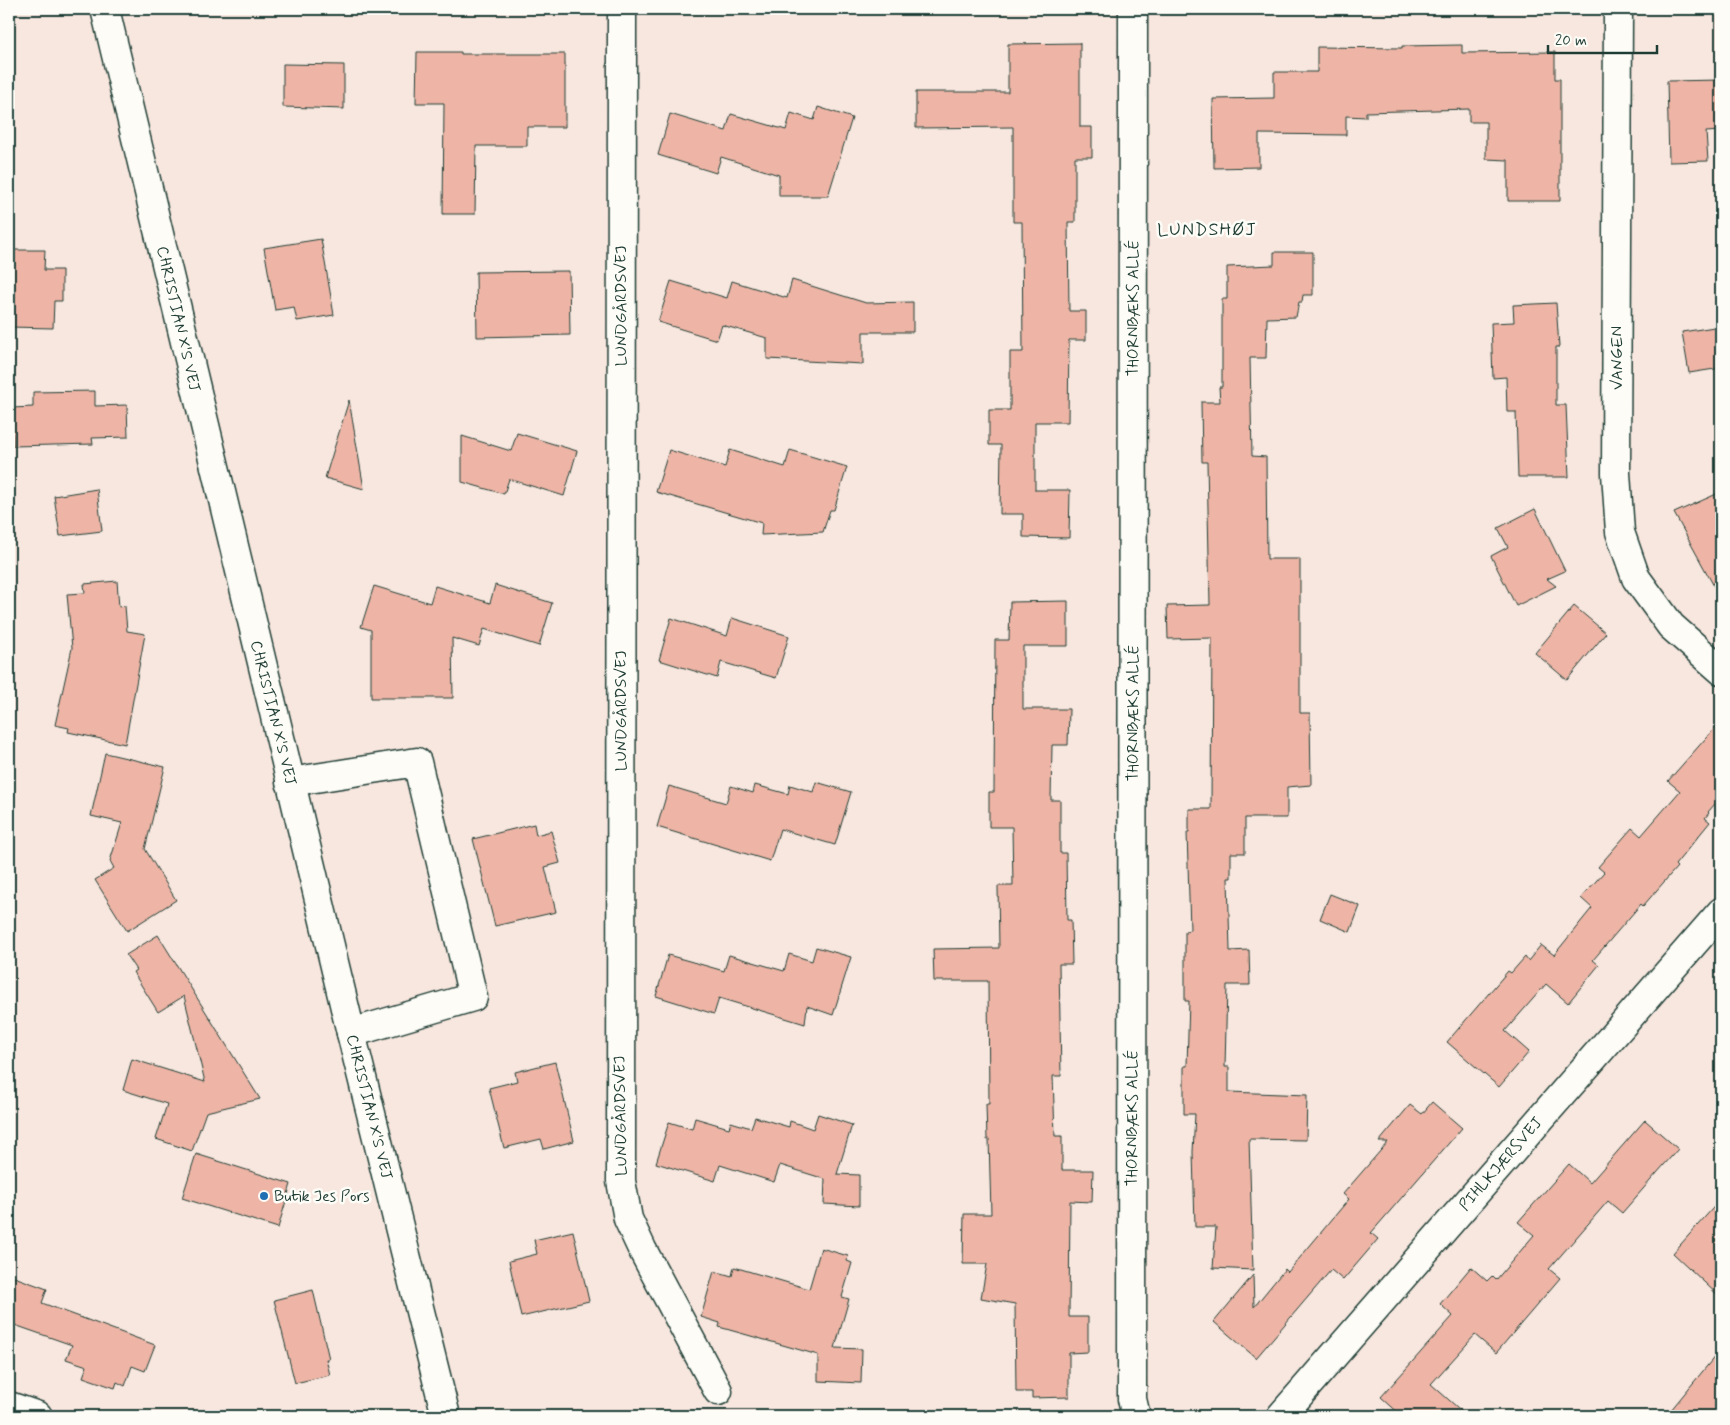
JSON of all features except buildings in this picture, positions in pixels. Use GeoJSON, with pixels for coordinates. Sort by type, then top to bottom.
{"type":"FeatureCollection","features":[{"type":"Feature","properties":{"kind":"street","name":"CHRISTIAN X'S VEJ"},"geometry":{"type":"LineString","coordinates":[[105,9],[290,782],[446,1416]]}},
{"type":"Feature","properties":{"kind":"street","name":"LUNDGÅRDSVEJ"},"geometry":{"type":"LineString","coordinates":[[622,9],[621,1181],[628,1219],[642,1249],[718,1391]]}},
{"type":"Feature","properties":{"kind":"street","name":"THORNBÆKS ALLÉ"},"geometry":{"type":"LineString","coordinates":[[1133,9],[1132,1399],[1136,1416]]}},
{"type":"Feature","properties":{"kind":"street","name":"VANGEN"},"geometry":{"type":"LineString","coordinates":[[1618,9],[1616,473],[1620,532],[1636,578],[1671,626],[1721,670]]}},
{"type":"Feature","properties":{"kind":"street"},"geometry":{"type":"LineString","coordinates":[[290,782],[417,762],[473,997],[351,1032]]}},
{"type":"Feature","properties":{"kind":"street","name":"PIHLKJÆRSVEJ"},"geometry":{"type":"LineString","coordinates":[[1281,1416],[1721,912]]}},
{"type":"Feature","properties":{"kind":"street"},"geometry":{"type":"LineString","coordinates":[[9,1406],[38,1416]]}},
{"type":"Feature","properties":{"kind":"place","name":"Butik Jes Pors"},"geometry":{"type":"Point","coordinates":[264,1196]}},
{"type":"Feature","properties":{"kind":"district","name":"LUNDSHØJ"},"geometry":{"type":"Point","coordinates":[1207,230]}}]}
